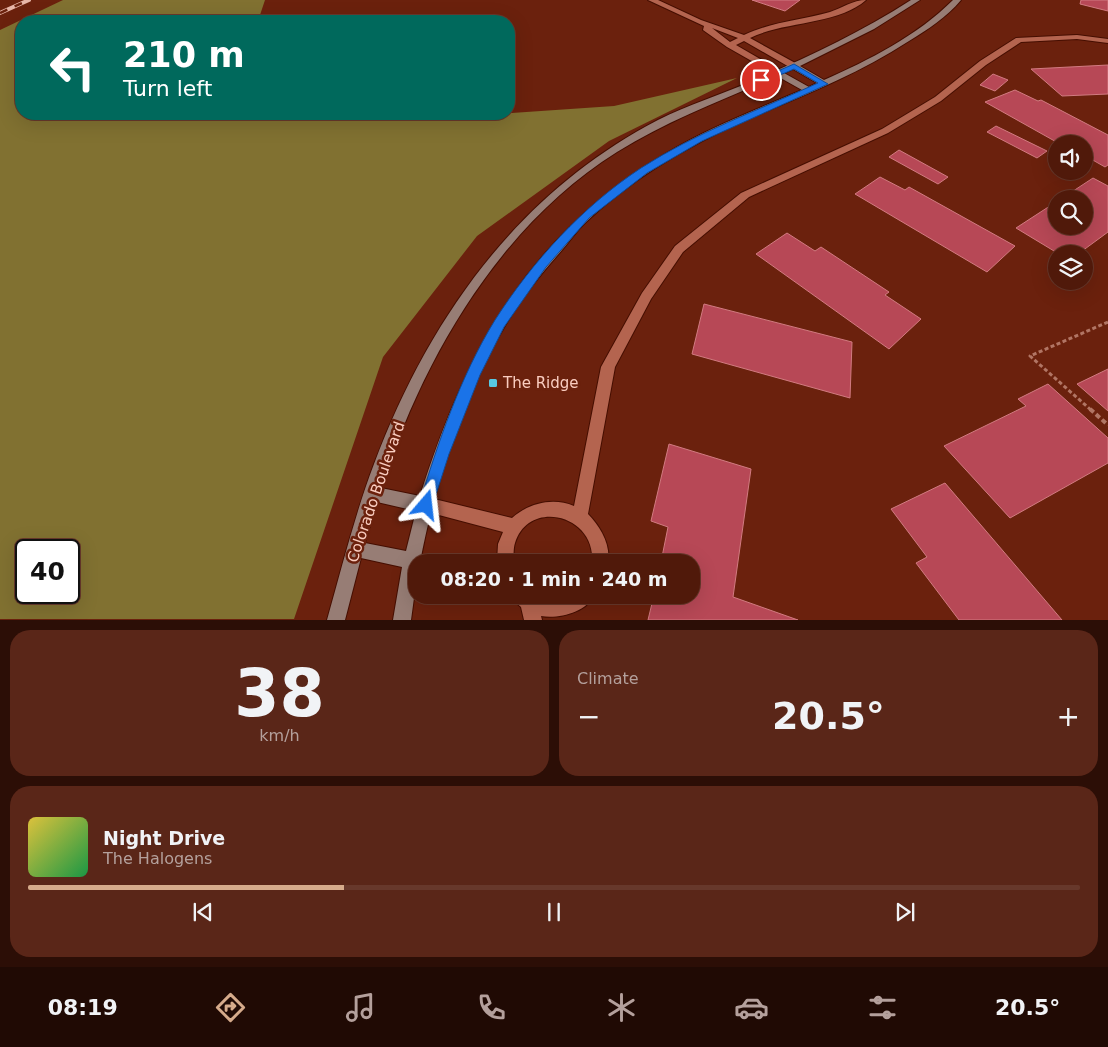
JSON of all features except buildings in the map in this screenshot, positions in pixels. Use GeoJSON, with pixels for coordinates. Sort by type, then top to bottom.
{"type":"FeatureCollection","features":[{"type":"Feature","properties":{"kind":"street","name":"Colorado Boulevard"},"geometry":{"type":"LineString","coordinates":[[336,620],[355,549],[390,443],[428,356],[473,285],[510,239],[554,194],[594,162],[617,147],[662,122],[794,66],[854,38],[916,0]]}},
{"type":"Feature","properties":{"kind":"street"},"geometry":{"type":"LineString","coordinates":[[418,554],[426,505],[442,454],[470,383],[500,324],[542,265],[586,216],[644,170],[722,128],[810,91],[886,53],[930,24],[958,0]]}},
{"type":"Feature","properties":{"kind":"street"},"geometry":{"type":"LineString","coordinates":[[794,66],[824,84]]}},
{"type":"Feature","properties":{"kind":"street"},"geometry":{"type":"LineString","coordinates":[[778,73],[810,91]]}},
{"type":"Feature","properties":{"kind":"street"},"geometry":{"type":"LineString","coordinates":[[373,494],[426,505]]}},
{"type":"Feature","properties":{"kind":"street"},"geometry":{"type":"LineString","coordinates":[[355,549],[408,560]]}},
{"type":"Feature","properties":{"kind":"street"},"geometry":{"type":"LineString","coordinates":[[402,620],[408,597]]}},
{"type":"Feature","properties":{"kind":"lane"},"geometry":{"type":"LineString","coordinates":[[652,0],[698,22],[743,38],[794,66]]}},
{"type":"Feature","properties":{"kind":"lane"},"geometry":{"type":"LineString","coordinates":[[730,45],[773,26],[828,16],[850,8],[862,0]]}},
{"type":"Feature","properties":{"kind":"lane"},"geometry":{"type":"LineString","coordinates":[[698,22],[730,45],[778,73]]}},
{"type":"Feature","properties":{"kind":"lane"},"geometry":{"type":"LineString","coordinates":[[580,516],[608,367],[646,296],[679,249],[745,195],[885,131],[938,99],[983,63],[1019,40],[1077,36],[1108,41]]}},
{"type":"Feature","properties":{"kind":"lane"},"geometry":{"type":"LineString","coordinates":[[426,505],[514,527]]}},
{"type":"Feature","properties":{"kind":"lane"},"geometry":{"type":"LineString","coordinates":[[506,554],[507,540],[514,527],[525,517],[538,510],[552,508],[566,510],[580,516],[591,527],[598,542],[599,554]]}},
{"type":"Feature","properties":{"kind":"lane"},"geometry":{"type":"LineString","coordinates":[[525,604],[533,620]]}},
{"type":"Feature","properties":{"kind":"lane"},"geometry":{"type":"LineString","coordinates":[[536,604],[544,608],[561,608],[572,604]]}},
{"type":"Feature","properties":{"kind":"path"},"geometry":{"type":"LineString","coordinates":[[1108,322],[1030,356],[1108,425]]}},
{"type":"Feature","properties":{"kind":"shaded area"},"geometry":{"type":"Polygon","coordinates":[[[63,0],[265,0],[260,15],[32,15],[63,0]]]}},
{"type":"Feature","properties":{"kind":"shaded area"},"geometry":{"type":"Polygon","coordinates":[[[15,23],[15,120],[515,120],[515,113],[614,106],[737,78],[609,141],[477,236],[383,357],[294,619],[0,619],[0,30],[15,23]]]}},
{"type":"Feature","properties":{"kind":"railway"},"geometry":{"type":"LineString","coordinates":[[0,13],[29,0]]}},
{"type":"Feature","properties":{"kind":"place","name":"The Ridge"},"geometry":{"type":"Point","coordinates":[493,383]}},
{"type":"Feature","properties":{"kind":"route"},"geometry":{"type":"LineString","coordinates":[[426,505],[442,454],[474,375],[500,324],[542,265],[586,216],[644,170],[699,139],[824,84],[794,66],[761,80]]}}]}
